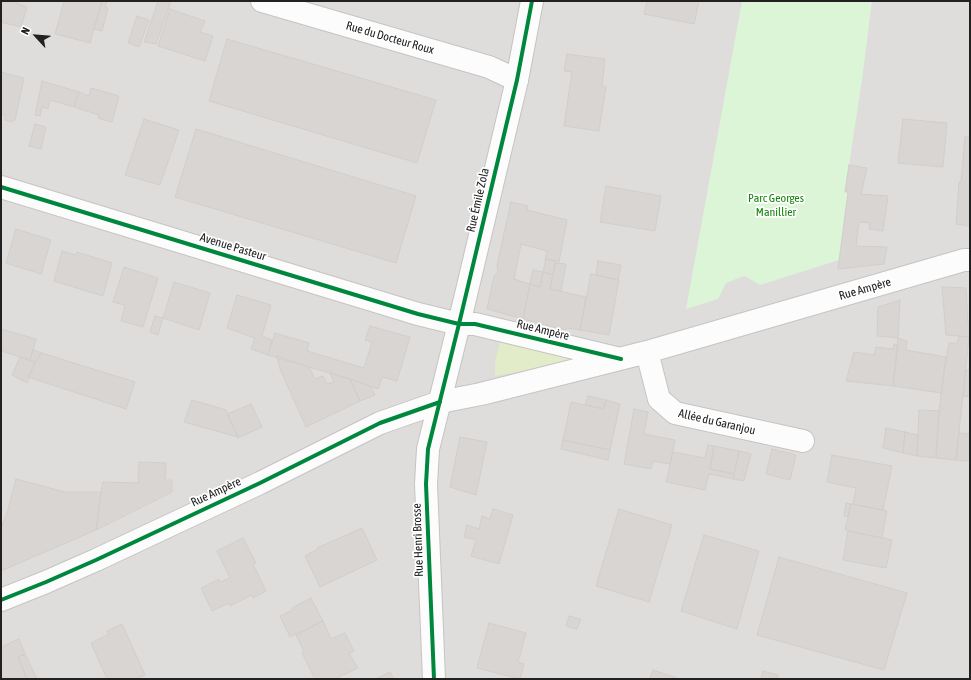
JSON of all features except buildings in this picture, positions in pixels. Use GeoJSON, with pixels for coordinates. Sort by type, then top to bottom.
{"type":"FeatureCollection","features":[{"type":"Feature","properties":{"kind":"street","name":"Rue du Docteur Roux"},"geometry":{"type":"LineString","coordinates":[[262,1],[489,67],[516,80]]}},
{"type":"Feature","properties":{"kind":"street","name":"Rue Émile Zola"},"geometry":{"type":"LineString","coordinates":[[440,402],[516,80],[532,1]]}},
{"type":"Feature","properties":{"kind":"street","name":"Avenue Pasteur"},"geometry":{"type":"LineString","coordinates":[[1,186],[418,314],[459,324]]}},
{"type":"Feature","properties":{"kind":"street","name":"Rue Ampère"},"geometry":{"type":"LineString","coordinates":[[1,600],[96,560],[260,483],[380,423],[440,402],[481,394],[621,359],[964,260],[970,260]]}},
{"type":"Feature","properties":{"kind":"street","name":"Rue Ampère"},"geometry":{"type":"LineString","coordinates":[[459,324],[475,324],[621,359]]}},
{"type":"Feature","properties":{"kind":"street","name":"Allée du Garanjou"},"geometry":{"type":"LineString","coordinates":[[647,352],[659,399],[675,413],[803,441]]}},
{"type":"Feature","properties":{"kind":"street","name":"Rue Henri Brosse"},"geometry":{"type":"LineString","coordinates":[[434,679],[426,484],[428,449],[440,402]]}},
{"type":"Feature","properties":{"kind":"shaded area"},"geometry":{"type":"Polygon","coordinates":[[[1,1],[970,1],[970,679],[1,679],[1,1]]]}},
{"type":"Feature","properties":{"kind":"green space","name":"Parc Georges Manillier"},"geometry":{"type":"Polygon","coordinates":[[[742,1],[872,1],[845,192],[848,192],[839,260],[760,285],[745,276],[741,277],[726,283],[718,299],[686,309],[742,1]]]}},
{"type":"Feature","properties":{"kind":"green space"},"geometry":{"type":"Polygon","coordinates":[[[501,339],[573,356],[573,362],[495,376],[495,362],[501,339]]]}},
{"type":"Feature","properties":{"kind":"cycle path"},"geometry":{"type":"LineString","coordinates":[[434,679],[426,484],[428,449],[517,80],[532,1]]}},
{"type":"Feature","properties":{"kind":"cycle path"},"geometry":{"type":"LineString","coordinates":[[1,187],[418,314],[459,324],[475,324],[621,359]]}},
{"type":"Feature","properties":{"kind":"cycle path"},"geometry":{"type":"LineString","coordinates":[[1,600],[96,560],[260,483],[380,423],[440,402]]}}]}
